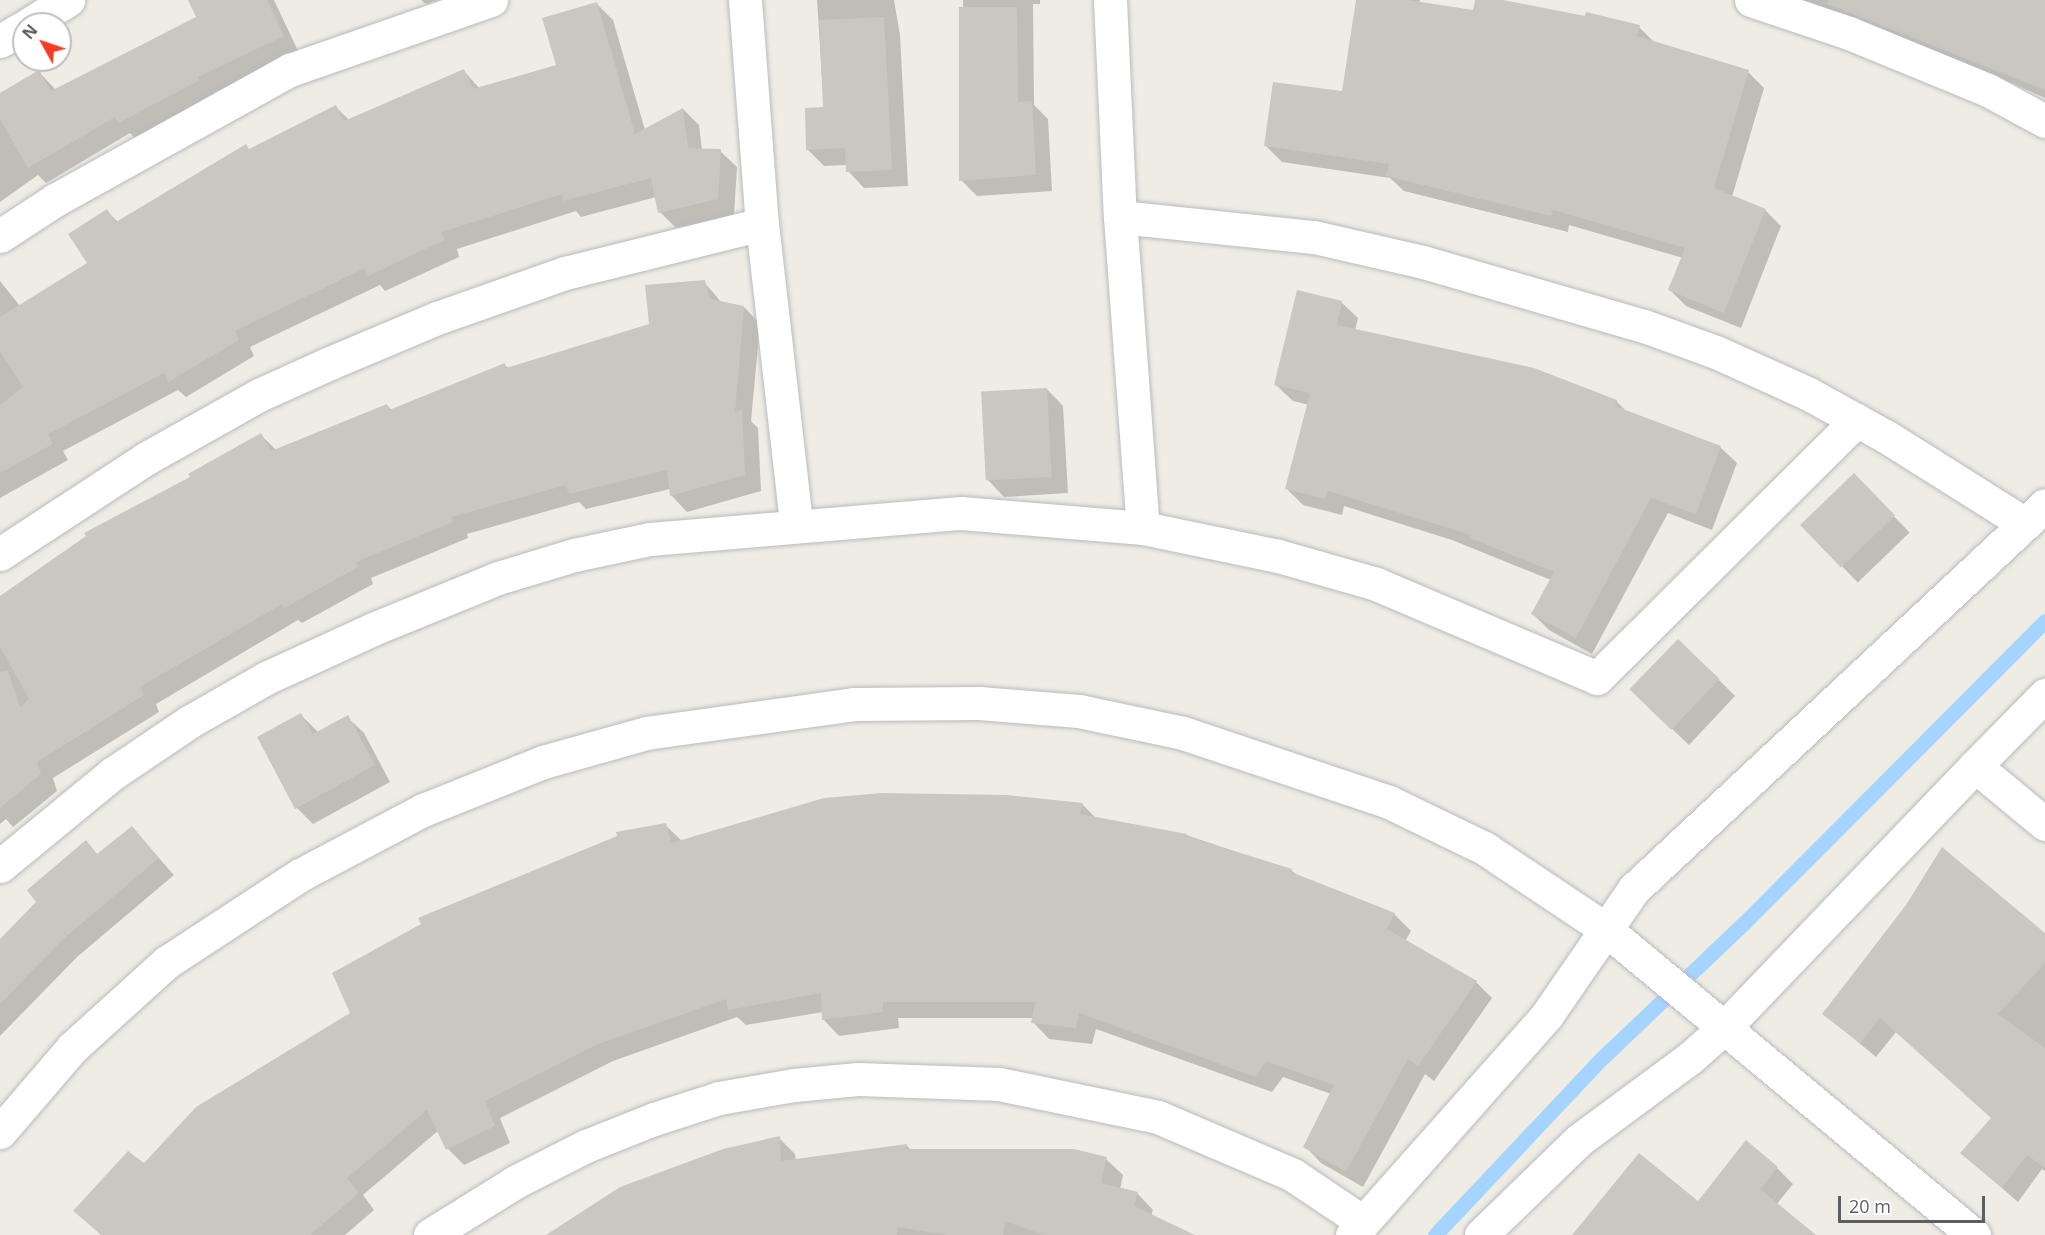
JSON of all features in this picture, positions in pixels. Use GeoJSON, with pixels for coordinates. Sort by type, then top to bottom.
{"type":"FeatureCollection","features":[{"type":"Feature","properties":{"kind":"street"},"geometry":{"type":"LineString","coordinates":[[48,12],[68,0]]}},
{"type":"Feature","properties":{"kind":"street"},"geometry":{"type":"LineString","coordinates":[[0,236],[55,200],[290,70],[491,0]]}},
{"type":"Feature","properties":{"kind":"street"},"geometry":{"type":"LineString","coordinates":[[745,0],[762,224],[796,524]]}},
{"type":"Feature","properties":{"kind":"street"},"geometry":{"type":"LineString","coordinates":[[1110,0],[1120,217],[1143,528]]}},
{"type":"Feature","properties":{"kind":"street"},"geometry":{"type":"LineString","coordinates":[[1751,0],[1860,37],[1988,90],[2045,121]]}},
{"type":"Feature","properties":{"kind":"street"},"geometry":{"type":"LineString","coordinates":[[430,1235],[515,1182],[586,1146],[654,1119],[719,1098],[794,1084],[858,1079],[999,1084],[1158,1117],[1293,1175],[1357,1229],[1547,1015],[1604,928],[1634,889],[2035,515],[1857,420],[1716,352],[1644,326],[1423,262],[1314,237],[1120,217]]}},
{"type":"Feature","properties":{"kind":"street"},"geometry":{"type":"LineString","coordinates":[[0,554],[145,459],[259,395],[320,368],[436,318],[565,273],[762,224]]}},
{"type":"Feature","properties":{"kind":"street"},"geometry":{"type":"LineString","coordinates":[[0,866],[112,774],[189,722],[266,678],[373,629],[498,578],[574,555],[650,539],[796,524],[961,513],[1143,528],[1278,556],[1376,584],[1597,678],[1857,420]]}},
{"type":"Feature","properties":{"kind":"street"},"geometry":{"type":"LineString","coordinates":[[1481,1235],[1579,1140],[1690,1058],[1724,1028],[2045,695]]}},
{"type":"Feature","properties":{"kind":"street"},"geometry":{"type":"LineString","coordinates":[[0,1132],[72,1048],[167,962],[300,875],[423,810],[543,762],[646,733],[751,716],[854,704],[979,703],[1079,711],[1183,733],[1389,802],[1484,848],[1604,928],[1961,1231]]}},
{"type":"Feature","properties":{"kind":"street"},"geometry":{"type":"LineString","coordinates":[[1975,766],[2045,824]]}},
{"type":"Feature","properties":{"kind":"building"},"geometry":{"type":"Polygon","coordinates":[[[188,0],[267,0],[284,36],[198,77],[200,80],[118,123],[115,117],[28,168],[0,119],[0,93],[36,72],[40,72],[51,91],[196,17],[188,0]]]}},
{"type":"Feature","properties":{"kind":"building"},"geometry":{"type":"Polygon","coordinates":[[[1356,0],[1408,0],[1473,10],[1475,0],[1503,0],[1585,16],[1586,12],[1640,25],[1637,36],[1749,70],[1714,188],[1766,209],[1724,313],[1668,290],[1685,248],[1553,210],[1551,216],[1386,176],[1389,164],[1264,146],[1273,82],[1342,91],[1356,0]]]}},
{"type":"Feature","properties":{"kind":"building"},"geometry":{"type":"Polygon","coordinates":[[[1828,0],[2045,0],[2045,90],[1827,4],[1828,0]]]}},
{"type":"Feature","properties":{"kind":"building"},"geometry":{"type":"Polygon","coordinates":[[[597,2],[635,134],[683,108],[688,148],[721,149],[718,199],[658,213],[651,178],[563,201],[562,194],[442,232],[444,240],[368,276],[365,268],[235,331],[239,340],[168,382],[164,373],[48,434],[53,444],[0,473],[0,405],[23,387],[0,351],[0,317],[87,263],[68,234],[107,209],[116,222],[246,144],[249,149],[336,105],[344,121],[464,69],[473,89],[556,65],[542,18],[597,2]]]}},
{"type":"Feature","properties":{"kind":"building"},"geometry":{"type":"Polygon","coordinates":[[[959,7],[1017,7],[1018,102],[1032,101],[1036,175],[959,181],[959,7]]]}},
{"type":"Feature","properties":{"kind":"building"},"geometry":{"type":"Polygon","coordinates":[[[884,17],[892,170],[846,172],[845,148],[806,150],[805,108],[823,107],[819,20],[884,17]]]}},
{"type":"Feature","properties":{"kind":"building"},"geometry":{"type":"Polygon","coordinates":[[[705,280],[710,299],[744,306],[735,412],[742,410],[745,475],[670,496],[667,470],[569,494],[566,485],[451,517],[453,522],[356,562],[358,567],[284,608],[282,604],[140,687],[144,695],[37,762],[41,774],[0,808],[0,672],[8,671],[20,707],[29,699],[0,647],[0,596],[86,536],[84,533],[190,477],[188,474],[261,433],[271,451],[387,404],[389,410],[505,363],[506,368],[649,324],[645,285],[705,280]]]}},
{"type":"Feature","properties":{"kind":"building"},"geometry":{"type":"Polygon","coordinates":[[[1297,290],[1342,301],[1337,325],[1534,368],[1617,400],[1615,406],[1721,446],[1696,514],[1651,498],[1576,638],[1531,614],[1554,572],[1470,538],[1471,535],[1328,491],[1326,499],[1285,489],[1310,393],[1274,385],[1297,290]]]}},
{"type":"Feature","properties":{"kind":"building"},"geometry":{"type":"Polygon","coordinates":[[[1047,388],[1052,477],[986,480],[981,391],[1047,388]]]}},
{"type":"Feature","properties":{"kind":"building"},"geometry":{"type":"Polygon","coordinates":[[[1854,473],[1895,515],[1841,568],[1800,525],[1854,473]]]}},
{"type":"Feature","properties":{"kind":"building"},"geometry":{"type":"Polygon","coordinates":[[[1678,639],[1720,679],[1671,730],[1629,689],[1678,639]]]}},
{"type":"Feature","properties":{"kind":"building"},"geometry":{"type":"Polygon","coordinates":[[[301,713],[313,734],[348,715],[375,765],[295,809],[257,737],[301,713]]]}},
{"type":"Feature","properties":{"kind":"building"},"geometry":{"type":"Polygon","coordinates":[[[882,793],[1007,795],[1083,803],[1080,814],[1187,834],[1186,836],[1292,869],[1291,872],[1395,913],[1387,929],[1477,981],[1418,1066],[1408,1059],[1346,1172],[1303,1147],[1334,1085],[1266,1061],[1256,1077],[1079,1013],[1076,1028],[1031,1023],[1035,1002],[883,1002],[883,1012],[822,1020],[821,993],[728,1010],[726,999],[596,1045],[485,1101],[495,1126],[446,1150],[427,1110],[347,1178],[359,1193],[310,1235],[102,1235],[73,1211],[128,1151],[144,1163],[196,1107],[350,1013],[332,973],[421,924],[418,918],[617,836],[616,832],[666,823],[671,843],[824,798],[882,793]]]}},
{"type":"Feature","properties":{"kind":"building"},"geometry":{"type":"Polygon","coordinates":[[[132,826],[159,858],[61,941],[0,1004],[0,939],[36,902],[27,890],[86,840],[97,854],[132,826]]]}},
{"type":"Feature","properties":{"kind":"building"},"geometry":{"type":"Polygon","coordinates":[[[1942,847],[2045,933],[2045,963],[1998,1014],[2045,1048],[2045,1168],[2027,1155],[2002,1188],[1960,1153],[1991,1118],[1880,1018],[1860,1043],[1822,1014],[1906,905],[1942,847]]]}},
{"type":"Feature","properties":{"kind":"building"},"geometry":{"type":"Polygon","coordinates":[[[780,1136],[781,1161],[907,1144],[906,1149],[1074,1149],[1107,1157],[1101,1183],[1138,1192],[1134,1206],[1195,1235],[1044,1235],[1005,1221],[1003,1235],[948,1235],[898,1227],[897,1235],[546,1235],[620,1187],[723,1149],[780,1136]]]}},
{"type":"Feature","properties":{"kind":"building"},"geometry":{"type":"Polygon","coordinates":[[[1746,1140],[1778,1167],[1760,1189],[1816,1235],[1572,1235],[1639,1153],[1698,1201],[1746,1140]]]}},
{"type":"Feature","properties":{"kind":"waterway"},"geometry":{"type":"LineString","coordinates":[[1435,1235],[1601,1059],[1744,923],[2045,621]]}}]}
